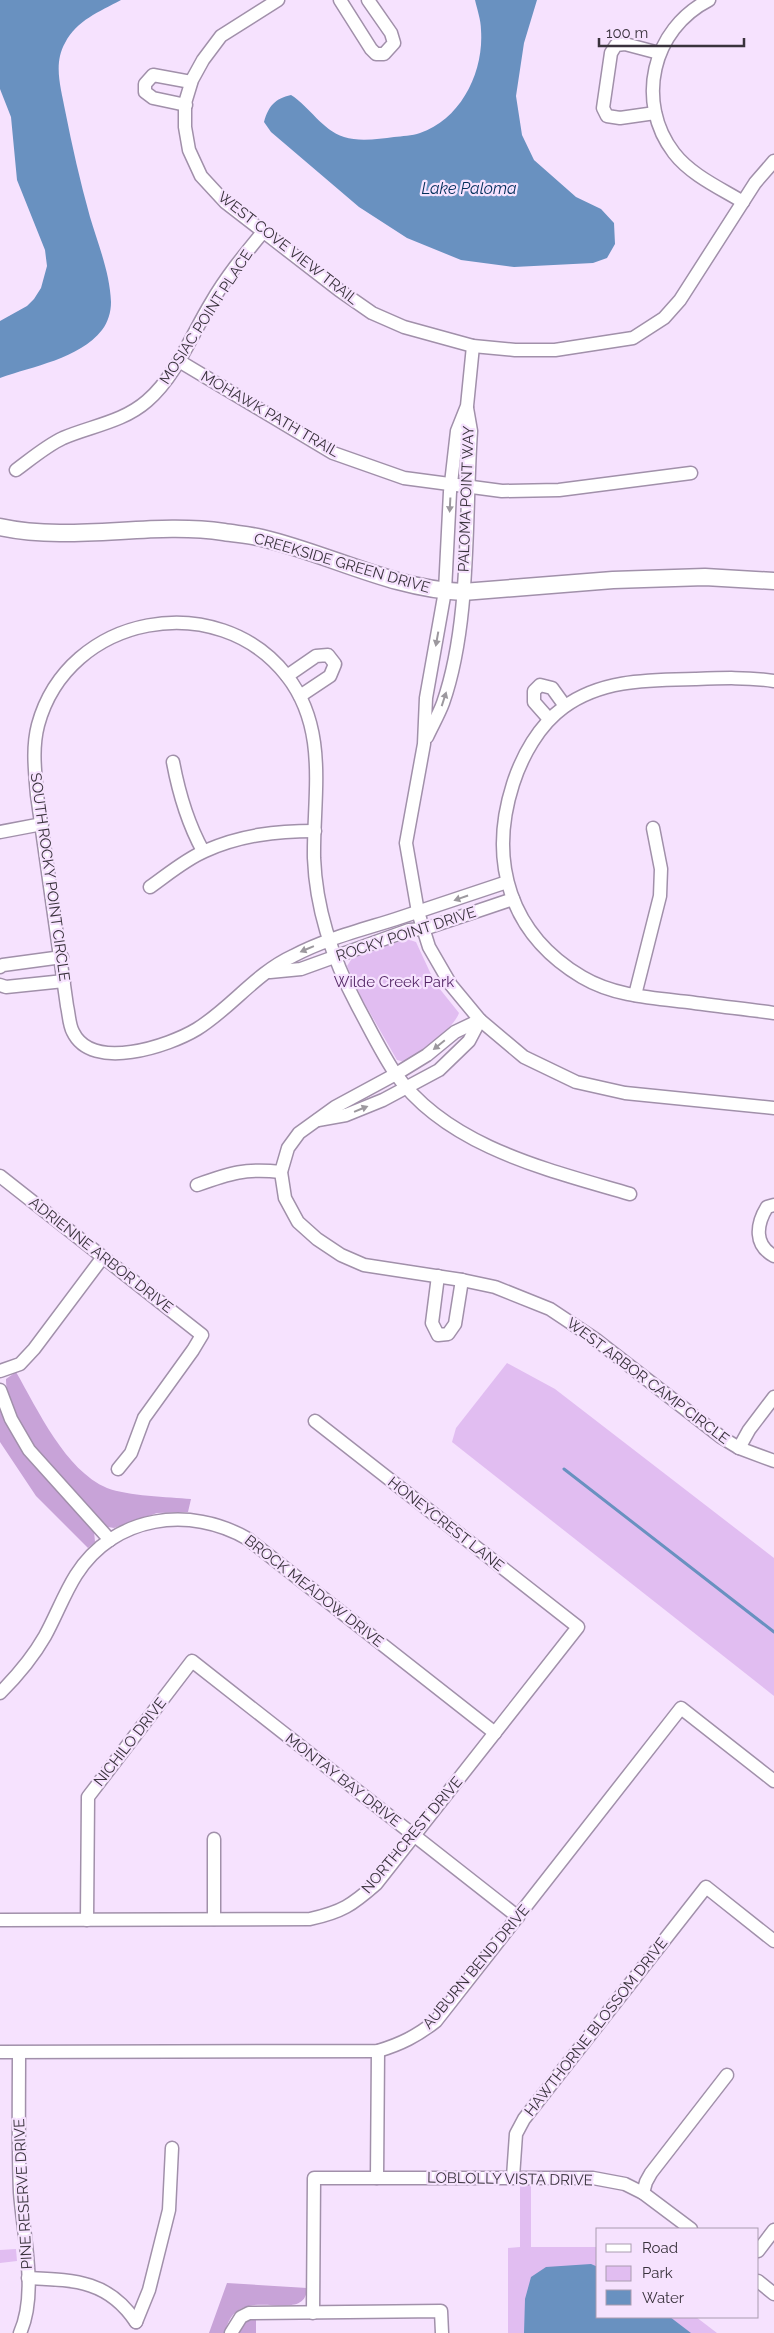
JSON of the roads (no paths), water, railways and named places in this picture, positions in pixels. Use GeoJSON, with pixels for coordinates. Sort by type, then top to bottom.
{"type":"FeatureCollection","features":[{"type":"Feature","properties":{"kind":"main road","name":"CREEKSIDE GREEN DRIVE"},"geometry":{"type":"LineString","coordinates":[[0,527],[64,534],[179,528],[221,532],[262,538],[404,584],[445,592],[613,580],[705,577],[774,581]]}},
{"type":"Feature","properties":{"kind":"street","name":"WEST COVE VIEW TRAIL"},"geometry":{"type":"LineString","coordinates":[[278,0],[221,36],[203,60],[192,82],[186,105],[185,127],[189,150],[201,176],[225,202],[339,290],[372,313],[404,327],[473,346],[515,350],[555,350],[633,338],[664,318],[680,300],[755,183],[774,161]]}},
{"type":"Feature","properties":{"kind":"street"},"geometry":{"type":"LineString","coordinates":[[340,0],[371,49],[376,54],[384,54],[394,43],[391,33],[368,0]]}},
{"type":"Feature","properties":{"kind":"street"},"geometry":{"type":"LineString","coordinates":[[709,0],[684,17],[673,29],[659,53],[653,76],[652,99],[658,126],[675,154],[701,176],[743,202]]}},
{"type":"Feature","properties":{"kind":"street"},"geometry":{"type":"LineString","coordinates":[[655,113],[620,118],[607,116],[603,108],[611,53],[616,45],[624,44],[659,53]]}},
{"type":"Feature","properties":{"kind":"street"},"geometry":{"type":"LineString","coordinates":[[186,105],[153,98],[145,92],[145,84],[153,75],[192,82]]}},
{"type":"Feature","properties":{"kind":"street","name":"MOSIAC POINT PLACE"},"geometry":{"type":"LineString","coordinates":[[16,470],[45,448],[63,438],[110,422],[146,402],[162,385],[178,361],[236,263],[263,232]]}},
{"type":"Feature","properties":{"kind":"street","name":"PALOMA POINT WAY"},"geometry":{"type":"LineString","coordinates":[[424,744],[426,698],[445,592],[451,485],[458,431],[466,406],[473,346]]}},
{"type":"Feature","properties":{"kind":"street","name":"MOHAWK PATH TRAIL"},"geometry":{"type":"LineString","coordinates":[[178,361],[333,453],[404,478],[467,488],[502,491],[559,490],[691,473]]}},
{"type":"Feature","properties":{"kind":"street","name":"PALOMA POINT WAY"},"geometry":{"type":"LineString","coordinates":[[424,744],[443,703],[454,663],[463,592],[471,431],[466,406]]}},
{"type":"Feature","properties":{"kind":"street","name":"SOUTH ROCKY POINT CIRCLE"},"geometry":{"type":"LineString","coordinates":[[73,1033],[64,981],[34,760],[38,725],[52,692],[75,664],[100,643],[116,634],[149,624],[176,622],[208,625],[236,636],[262,652],[287,676],[300,696],[312,722],[317,750],[314,860],[318,892],[329,940],[352,996],[396,1074],[438,1116],[468,1137],[544,1169],[630,1194]]}},
{"type":"Feature","properties":{"kind":"street"},"geometry":{"type":"LineString","coordinates":[[287,676],[316,656],[328,655],[335,664],[330,676],[300,696]]}},
{"type":"Feature","properties":{"kind":"street"},"geometry":{"type":"LineString","coordinates":[[774,680],[749,678],[643,680],[615,685],[593,692],[565,706],[549,719],[518,765],[506,806],[502,833],[507,882],[513,899],[539,941],[559,961],[582,977],[608,990],[774,1013]]}},
{"type":"Feature","properties":{"kind":"street"},"geometry":{"type":"LineString","coordinates":[[549,719],[534,702],[534,691],[540,685],[552,688],[565,706]]}},
{"type":"Feature","properties":{"kind":"street"},"geometry":{"type":"LineString","coordinates":[[424,744],[406,843],[418,912],[430,946],[452,985],[480,1020],[524,1057],[576,1082],[625,1093],[774,1108]]}},
{"type":"Feature","properties":{"kind":"street"},"geometry":{"type":"LineString","coordinates":[[173,762],[180,797],[191,829],[203,851]]}},
{"type":"Feature","properties":{"kind":"street"},"geometry":{"type":"LineString","coordinates":[[0,832],[42,824]]}},
{"type":"Feature","properties":{"kind":"street"},"geometry":{"type":"LineString","coordinates":[[635,995],[660,896],[660,869],[653,828]]}},
{"type":"Feature","properties":{"kind":"street"},"geometry":{"type":"LineString","coordinates":[[150,887],[203,851],[239,838],[264,833],[315,831]]}},
{"type":"Feature","properties":{"kind":"street","name":"ROCKY POINT DRIVE"},"geometry":{"type":"LineString","coordinates":[[73,1033],[84,1045],[98,1052],[116,1055],[171,1042],[197,1029],[291,956],[329,940],[507,882]]}},
{"type":"Feature","properties":{"kind":"street","name":"ROCKY POINT DRIVE"},"geometry":{"type":"LineString","coordinates":[[269,972],[301,969],[409,930],[424,929],[513,899]]}},
{"type":"Feature","properties":{"kind":"street"},"geometry":{"type":"LineString","coordinates":[[0,967],[62,957]]}},
{"type":"Feature","properties":{"kind":"street"},"geometry":{"type":"LineString","coordinates":[[0,986],[64,981]]}},
{"type":"Feature","properties":{"kind":"street"},"geometry":{"type":"LineString","coordinates":[[314,1121],[346,1115],[383,1100],[439,1070],[470,1041],[480,1020]]}},
{"type":"Feature","properties":{"kind":"street","name":"WEST ARBOR CAMP CIRCLE"},"geometry":{"type":"LineString","coordinates":[[480,1020],[455,1032],[427,1055],[335,1107],[299,1133],[288,1148],[281,1172],[285,1198],[298,1222],[333,1250],[364,1265],[462,1280],[495,1287],[524,1297],[573,1323],[739,1448],[774,1461]]}},
{"type":"Feature","properties":{"kind":"street"},"geometry":{"type":"LineString","coordinates":[[197,1185],[234,1172],[258,1169],[281,1172]]}},
{"type":"Feature","properties":{"kind":"street","name":"ADRIENNE ARBOR DRIVE"},"geometry":{"type":"LineString","coordinates":[[1,1179],[202,1335],[144,1418],[131,1453],[118,1469]]}},
{"type":"Feature","properties":{"kind":"street"},"geometry":{"type":"LineString","coordinates":[[774,1204],[767,1207],[761,1217],[759,1239],[764,1250],[774,1256]]}},
{"type":"Feature","properties":{"kind":"street"},"geometry":{"type":"LineString","coordinates":[[0,1371],[20,1364],[34,1349],[103,1258]]}},
{"type":"Feature","properties":{"kind":"street"},"geometry":{"type":"LineString","coordinates":[[438,1276],[432,1323],[438,1335],[448,1334],[455,1324],[462,1280]]}},
{"type":"Feature","properties":{"kind":"street"},"geometry":{"type":"LineString","coordinates":[[0,1390],[11,1419],[29,1450],[110,1540]]}},
{"type":"Feature","properties":{"kind":"street"},"geometry":{"type":"LineString","coordinates":[[739,1448],[749,1430],[774,1397]]}},
{"type":"Feature","properties":{"kind":"street","name":"HONEYCREST LANE"},"geometry":{"type":"LineString","coordinates":[[315,1421],[578,1627]]}},
{"type":"Feature","properties":{"kind":"street","name":"BROCK MEADOW DRIVE"},"geometry":{"type":"LineString","coordinates":[[0,1693],[36,1650],[76,1575],[87,1561],[110,1540],[138,1526],[169,1519],[202,1520],[234,1531],[256,1545],[495,1733]]}},
{"type":"Feature","properties":{"kind":"street","name":"NORTHCREST DRIVE"},"geometry":{"type":"LineString","coordinates":[[0,1920],[310,1919],[335,1914],[357,1900],[376,1884],[578,1627]]}},
{"type":"Feature","properties":{"kind":"street","name":"MONTAY BAY DRIVE"},"geometry":{"type":"LineString","coordinates":[[192,1661],[518,1917]]}},
{"type":"Feature","properties":{"kind":"street","name":"NICHILO DRIVE"},"geometry":{"type":"LineString","coordinates":[[87,1920],[88,1797],[192,1661]]}},
{"type":"Feature","properties":{"kind":"street","name":"AUBURN BEND DRIVE"},"geometry":{"type":"LineString","coordinates":[[0,2052],[378,2051],[403,2044],[436,2021],[681,1708],[774,1782]]}},
{"type":"Feature","properties":{"kind":"street"},"geometry":{"type":"LineString","coordinates":[[214,1838],[214,1919]]}},
{"type":"Feature","properties":{"kind":"street","name":"HAWTHORNE BLOSSOM DRIVE"},"geometry":{"type":"LineString","coordinates":[[513,2177],[516,2134],[524,2119],[706,1887],[774,1941]]}},
{"type":"Feature","properties":{"kind":"street"},"geometry":{"type":"LineString","coordinates":[[377,2178],[378,2051]]}},
{"type":"Feature","properties":{"kind":"street","name":"PINE RESERVE DRIVE"},"geometry":{"type":"LineString","coordinates":[[19,2053],[20,2182],[28,2278],[25,2322],[20,2333]]}},
{"type":"Feature","properties":{"kind":"street"},"geometry":{"type":"LineString","coordinates":[[643,2193],[651,2173],[727,2074]]}},
{"type":"Feature","properties":{"kind":"street"},"geometry":{"type":"LineString","coordinates":[[28,2278],[74,2281],[108,2292],[128,2309],[136,2322],[149,2290],[169,2210],[172,2148]]}},
{"type":"Feature","properties":{"kind":"street","name":"LOBLOLLY VISTA DRIVE"},"geometry":{"type":"LineString","coordinates":[[313,2313],[314,2178],[593,2178],[625,2184],[643,2193],[691,2228]]}},
{"type":"Feature","properties":{"kind":"street"},"geometry":{"type":"LineString","coordinates":[[759,2250],[774,2230]]}},
{"type":"Feature","properties":{"kind":"street"},"geometry":{"type":"LineString","coordinates":[[759,2282],[774,2294]]}},
{"type":"Feature","properties":{"kind":"street"},"geometry":{"type":"LineString","coordinates":[[231,2333],[241,2317],[250,2313],[442,2311],[442,2333]]}},
{"type":"Feature","properties":{"kind":"water"},"geometry":{"type":"Polygon","coordinates":[[[0,0],[121,0],[82,22],[65,43],[59,59],[59,76],[76,163],[108,280],[111,302],[109,317],[102,330],[81,348],[55,360],[0,378],[0,321],[27,306],[34,299],[41,288],[47,266],[45,250],[17,180],[11,117],[0,89],[0,0]]]}},
{"type":"Feature","properties":{"kind":"water","name":"Lake Paloma"},"geometry":{"type":"Polygon","coordinates":[[[475,0],[537,0],[524,43],[516,96],[522,135],[534,160],[576,197],[601,209],[614,223],[615,244],[607,258],[593,263],[514,267],[461,260],[407,238],[359,207],[271,132],[264,122],[273,104],[291,95],[329,129],[336,134],[350,139],[369,140],[410,135],[420,133],[435,126],[458,105],[474,77],[481,46],[480,22],[475,0]]]}},
{"type":"Feature","properties":{"kind":"water"},"geometry":{"type":"Polygon","coordinates":[[[591,2264],[596,2266],[596,2318],[671,2318],[691,2333],[524,2333],[525,2299],[531,2277],[546,2267],[591,2264]]]}},
{"type":"Feature","properties":{"kind":"waterway"},"geometry":{"type":"LineString","coordinates":[[564,1469],[774,1632]]}},
{"type":"Feature","properties":{"kind":"park label","name":"Wilde Creek Park"},"geometry":{"type":"Point","coordinates":[394,982]}}]}
